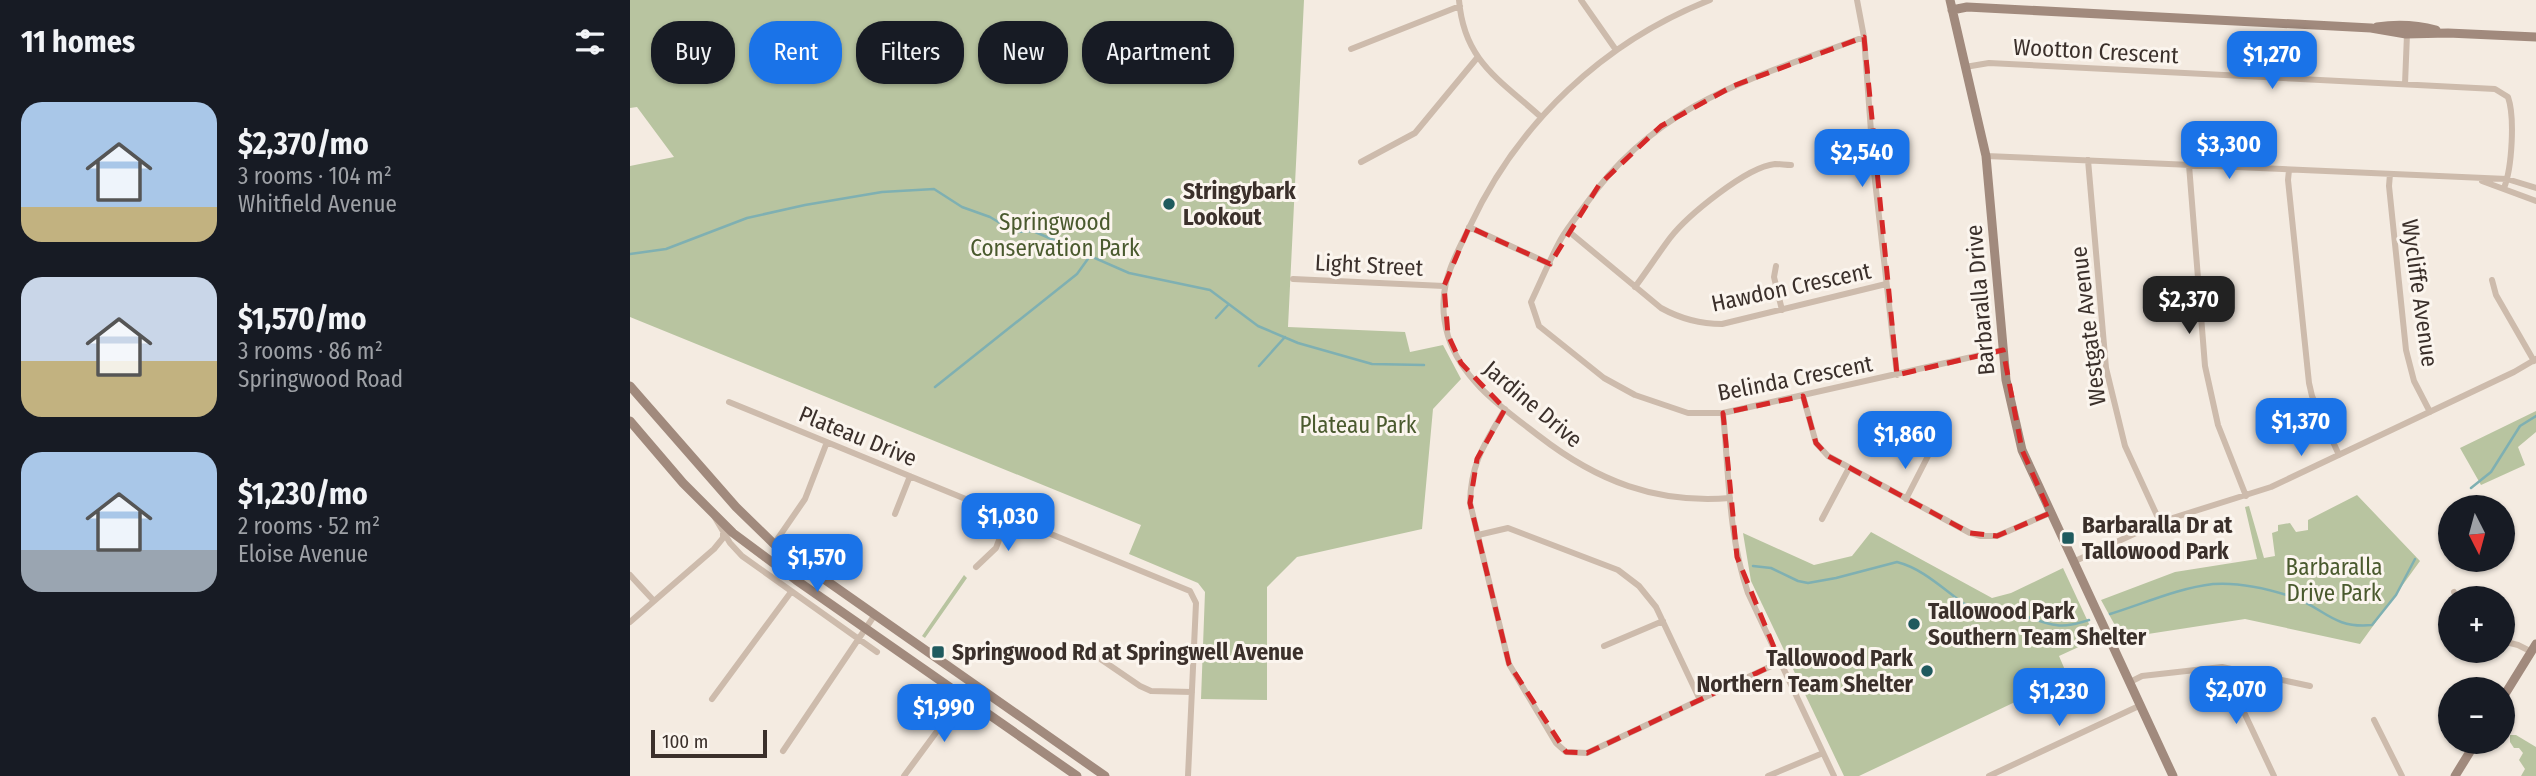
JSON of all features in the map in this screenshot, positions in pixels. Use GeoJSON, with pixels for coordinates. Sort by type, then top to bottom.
{"type":"FeatureCollection","features":[{"type":"Feature","properties":{"kind":"street"},"geometry":{"type":"LineString","coordinates":[[1581,0],[1616,50]]}},
{"type":"Feature","properties":{"kind":"street"},"geometry":{"type":"LineString","coordinates":[[1682,0],[1685,10]]}},
{"type":"Feature","properties":{"kind":"street","name":"Jardine Drive"},"geometry":{"type":"LineString","coordinates":[[1710,0],[1685,10],[1616,50],[1582,76],[1520,140],[1489,187],[1450,264],[1444,286],[1444,313],[1453,350],[1470,376],[1505,409],[1566,456],[1611,481],[1634,489],[1689,499],[1730,498]]}},
{"type":"Feature","properties":{"kind":"street"},"geometry":{"type":"LineString","coordinates":[[1857,0],[1864,37],[1874,172],[1897,374]]}},
{"type":"Feature","properties":{"kind":"street"},"geometry":{"type":"LineString","coordinates":[[1351,49],[1460,3],[1467,40],[1477,58],[1541,117]]}},
{"type":"Feature","properties":{"kind":"street"},"geometry":{"type":"LineString","coordinates":[[1951,5],[2371,28],[2407,34],[2536,37]]}},
{"type":"Feature","properties":{"kind":"street","name":"Barbaralla Drive"},"geometry":{"type":"LineString","coordinates":[[1951,5],[1986,156],[2003,350],[2010,407],[2022,450],[2173,776]]}},
{"type":"Feature","properties":{"kind":"street"},"geometry":{"type":"LineString","coordinates":[[2371,28],[2390,25],[2421,26],[2448,33]]}},
{"type":"Feature","properties":{"kind":"street"},"geometry":{"type":"LineString","coordinates":[[2523,37],[2536,30]]}},
{"type":"Feature","properties":{"kind":"street"},"geometry":{"type":"LineString","coordinates":[[2404,84],[2407,34]]}},
{"type":"Feature","properties":{"kind":"street","name":"Belinda Crescent"},"geometry":{"type":"LineString","coordinates":[[1864,37],[1733,86],[1661,126],[1627,154],[1599,186],[1567,230],[1531,302],[1539,326],[1604,378],[1635,395],[1688,413],[1723,413],[2003,350]]}},
{"type":"Feature","properties":{"kind":"street"},"geometry":{"type":"LineString","coordinates":[[1362,162],[1415,133],[1477,58]]}},
{"type":"Feature","properties":{"kind":"street","name":"Wootton Crescent"},"geometry":{"type":"LineString","coordinates":[[1965,67],[1989,63],[2487,88],[2504,93],[2508,97],[2511,110],[2507,179],[2504,188]]}},
{"type":"Feature","properties":{"kind":"street"},"geometry":{"type":"LineString","coordinates":[[1986,156],[2507,179],[2536,188]]}},
{"type":"Feature","properties":{"kind":"street","name":"Westgate Avenue"},"geometry":{"type":"LineString","coordinates":[[2088,160],[2106,368],[2125,446],[2160,522]]}},
{"type":"Feature","properties":{"kind":"street"},"geometry":{"type":"LineString","coordinates":[[1635,287],[1671,236],[1701,208],[1751,174],[1773,164],[1791,165]]}},
{"type":"Feature","properties":{"kind":"street"},"geometry":{"type":"LineString","coordinates":[[2189,165],[2205,366],[2218,425],[2246,496]]}},
{"type":"Feature","properties":{"kind":"street"},"geometry":{"type":"LineString","coordinates":[[2289,170],[2309,383],[2312,396],[2339,455]]}},
{"type":"Feature","properties":{"kind":"street","name":"Wycliffe Avenue"},"geometry":{"type":"LineString","coordinates":[[2389,174],[2406,350],[2414,381],[2430,412]]}},
{"type":"Feature","properties":{"kind":"street"},"geometry":{"type":"LineString","coordinates":[[2473,179],[2536,201]]}},
{"type":"Feature","properties":{"kind":"street"},"geometry":{"type":"LineString","coordinates":[[1469,227],[1550,264]]}},
{"type":"Feature","properties":{"kind":"street","name":"Hawdon Crescent"},"geometry":{"type":"LineString","coordinates":[[1567,230],[1661,308],[1698,324],[1722,324],[1886,284]]}},
{"type":"Feature","properties":{"kind":"street"},"geometry":{"type":"LineString","coordinates":[[1776,266],[1774,277],[1782,310]]}},
{"type":"Feature","properties":{"kind":"street","name":"Light Street"},"geometry":{"type":"LineString","coordinates":[[1293,279],[1444,286]]}},
{"type":"Feature","properties":{"kind":"street"},"geometry":{"type":"LineString","coordinates":[[2073,562],[2160,522],[2246,496],[2339,455],[2535,360],[2496,295],[2491,280]]}},
{"type":"Feature","properties":{"kind":"street"},"geometry":{"type":"LineString","coordinates":[[630,386],[736,508],[774,544],[1105,776]]}},
{"type":"Feature","properties":{"kind":"street"},"geometry":{"type":"LineString","coordinates":[[1803,396],[1816,443],[1828,456],[1969,533],[1997,536],[2050,513]]}},
{"type":"Feature","properties":{"kind":"street","name":"Plateau Drive"},"geometry":{"type":"LineString","coordinates":[[729,402],[1190,591],[1196,603],[1188,776]]}},
{"type":"Feature","properties":{"kind":"street"},"geometry":{"type":"LineString","coordinates":[[1505,409],[1476,459],[1471,479],[1470,503],[1509,664],[1556,744],[1566,752],[1587,753],[1780,662]]}},
{"type":"Feature","properties":{"kind":"street"},"geometry":{"type":"LineString","coordinates":[[1723,413],[1734,536],[1742,576],[1834,776]]}},
{"type":"Feature","properties":{"kind":"street"},"geometry":{"type":"LineString","coordinates":[[630,421],[714,516],[757,551],[1077,776]]}},
{"type":"Feature","properties":{"kind":"street"},"geometry":{"type":"LineString","coordinates":[[774,544],[805,499],[827,442]]}},
{"type":"Feature","properties":{"kind":"street"},"geometry":{"type":"LineString","coordinates":[[1906,499],[1928,456]]}},
{"type":"Feature","properties":{"kind":"street"},"geometry":{"type":"LineString","coordinates":[[1822,519],[1849,467]]}},
{"type":"Feature","properties":{"kind":"street"},"geometry":{"type":"LineString","coordinates":[[895,514],[910,476]]}},
{"type":"Feature","properties":{"kind":"street"},"geometry":{"type":"LineString","coordinates":[[714,516],[723,533],[742,556],[877,652]]}},
{"type":"Feature","properties":{"kind":"street"},"geometry":{"type":"LineString","coordinates":[[976,566],[996,548],[1008,516]]}},
{"type":"Feature","properties":{"kind":"street"},"geometry":{"type":"LineString","coordinates":[[1478,535],[1508,528],[1618,570],[1639,586],[1656,607],[1700,700]]}},
{"type":"Feature","properties":{"kind":"street"},"geometry":{"type":"LineString","coordinates":[[630,622],[714,549],[723,538],[723,533]]}},
{"type":"Feature","properties":{"kind":"street"},"geometry":{"type":"LineString","coordinates":[[714,549],[737,542],[757,551]]}},
{"type":"Feature","properties":{"kind":"street"},"geometry":{"type":"LineString","coordinates":[[630,575],[654,601]]}},
{"type":"Feature","properties":{"kind":"street"},"geometry":{"type":"LineString","coordinates":[[712,699],[791,593]]}},
{"type":"Feature","properties":{"kind":"street"},"geometry":{"type":"LineString","coordinates":[[783,751],[874,616]]}},
{"type":"Feature","properties":{"kind":"street"},"geometry":{"type":"LineString","coordinates":[[1604,646],[1663,621]]}},
{"type":"Feature","properties":{"kind":"street"},"geometry":{"type":"LineString","coordinates":[[2515,644],[2534,648],[2515,678]]}},
{"type":"Feature","properties":{"kind":"street"},"geometry":{"type":"LineString","coordinates":[[1099,658],[1151,691],[1192,692]]}},
{"type":"Feature","properties":{"kind":"street"},"geometry":{"type":"LineString","coordinates":[[2130,682],[2142,676],[2222,667],[2310,686]]}},
{"type":"Feature","properties":{"kind":"street"},"geometry":{"type":"LineString","coordinates":[[2232,669],[2234,691],[2274,776]]}},
{"type":"Feature","properties":{"kind":"street"},"geometry":{"type":"LineString","coordinates":[[904,776],[963,696]]}},
{"type":"Feature","properties":{"kind":"street"},"geometry":{"type":"LineString","coordinates":[[1989,776],[2141,705]]}},
{"type":"Feature","properties":{"kind":"street"},"geometry":{"type":"LineString","coordinates":[[2374,720],[2402,776]]}},
{"type":"Feature","properties":{"kind":"street"},"geometry":{"type":"LineString","coordinates":[[1768,776],[1823,753]]}},
{"type":"Feature","properties":{"kind":"street"},"geometry":{"type":"LineString","coordinates":[[2455,776],[2469,754]]}},
{"type":"Feature","properties":{"kind":"highlighted area"},"geometry":{"type":"Polygon","coordinates":[[[1864,37],[1897,375],[2003,350],[2022,450],[2050,513],[1997,536],[1970,533],[1828,456],[1816,443],[1803,396],[1723,413],[1737,557],[1780,662],[1587,753],[1566,752],[1509,664],[1470,503],[1477,459],[1505,409],[1461,363],[1448,335],[1444,286],[1469,227],[1550,264],[1599,185],[1661,126],[1733,86],[1864,37]]]}},
{"type":"Feature","properties":{"kind":"green space","name":"Springwood Conservation Park"},"geometry":{"type":"Polygon","coordinates":[[[630,0],[1304,0],[1288,327],[1405,332],[1410,352],[1443,345],[1461,379],[1433,409],[1422,529],[1297,557],[1267,587],[1267,700],[1201,699],[1205,592],[1198,583],[1129,554],[1141,525],[630,317],[630,166],[674,157],[637,107],[630,108],[630,0]]]}},
{"type":"Feature","properties":{"kind":"green space"},"geometry":{"type":"Polygon","coordinates":[[[2536,411],[2536,432],[2518,447],[2525,465],[2481,485],[2460,448],[2536,411]]]}},
{"type":"Feature","properties":{"kind":"green space","name":"Barbaralla Drive Park"},"geometry":{"type":"Polygon","coordinates":[[[2357,495],[2420,561],[2360,644],[2245,619],[2122,638],[2101,600],[2175,572],[2257,559],[2245,507],[2249,506],[2264,558],[2275,556],[2272,533],[2278,531],[2278,525],[2290,523],[2296,532],[2308,530],[2308,520],[2357,495]]]}},
{"type":"Feature","properties":{"kind":"green space"},"geometry":{"type":"Polygon","coordinates":[[[1871,532],[1992,598],[2011,593],[2063,568],[2096,639],[2059,656],[2068,677],[1859,776],[1844,776],[1751,581],[1743,533],[1814,565],[1852,556],[1871,532]]]}},
{"type":"Feature","properties":{"kind":"green space"},"geometry":{"type":"Polygon","coordinates":[[[964,575],[967,578],[925,638],[922,636],[964,575]]]}},
{"type":"Feature","properties":{"kind":"green space"},"geometry":{"type":"Polygon","coordinates":[[[2515,735],[2536,747],[2536,776],[2521,776],[2525,769],[2519,760],[2523,753],[2519,748],[2515,748],[2515,735]]]}},
{"type":"Feature","properties":{"kind":"waterway"},"geometry":{"type":"LineString","coordinates":[[630,254],[666,249],[747,218],[805,205],[882,192],[934,189],[962,207],[990,217],[1015,232],[1033,231],[1129,273],[1210,290],[1258,326],[1298,343],[1372,364],[1424,365]]}},
{"type":"Feature","properties":{"kind":"waterway"},"geometry":{"type":"LineString","coordinates":[[935,387],[1077,274],[1090,256]]}},
{"type":"Feature","properties":{"kind":"waterway"},"geometry":{"type":"LineString","coordinates":[[1216,318],[1228,305]]}},
{"type":"Feature","properties":{"kind":"waterway"},"geometry":{"type":"LineString","coordinates":[[1259,366],[1285,337]]}},
{"type":"Feature","properties":{"kind":"waterway"},"geometry":{"type":"LineString","coordinates":[[2471,488],[2491,472],[2520,426],[2536,416]]}},
{"type":"Feature","properties":{"kind":"waterway"},"geometry":{"type":"LineString","coordinates":[[2110,614],[2187,589],[2213,584],[2233,584],[2293,597],[2348,624],[2372,625],[2396,595],[2415,559]]}},
{"type":"Feature","properties":{"kind":"waterway"},"geometry":{"type":"LineString","coordinates":[[1753,566],[1771,568],[1808,583],[1897,562],[1925,575],[1972,609],[2019,615],[2060,625],[2089,620]]}},
{"type":"Feature","properties":{"kind":"place","name":"Stringybark Lookout"},"geometry":{"type":"Point","coordinates":[1169,204]}},
{"type":"Feature","properties":{"kind":"place","name":"Barbaralla Dr at Tallowood Park"},"geometry":{"type":"Point","coordinates":[2068,538]}},
{"type":"Feature","properties":{"kind":"place","name":"Tallowood Park Southern Team Shelter"},"geometry":{"type":"Point","coordinates":[1914,624]}},
{"type":"Feature","properties":{"kind":"place","name":"Springwood Rd at Springwell Avenue"},"geometry":{"type":"Point","coordinates":[938,652]}},
{"type":"Feature","properties":{"kind":"place","name":"Tallowood Park Northern Team Shelter"},"geometry":{"type":"Point","coordinates":[1927,671]}},
{"type":"Feature","properties":{"kind":"park label","name":"Plateau Park"},"geometry":{"type":"Point","coordinates":[1358,425]}}]}
